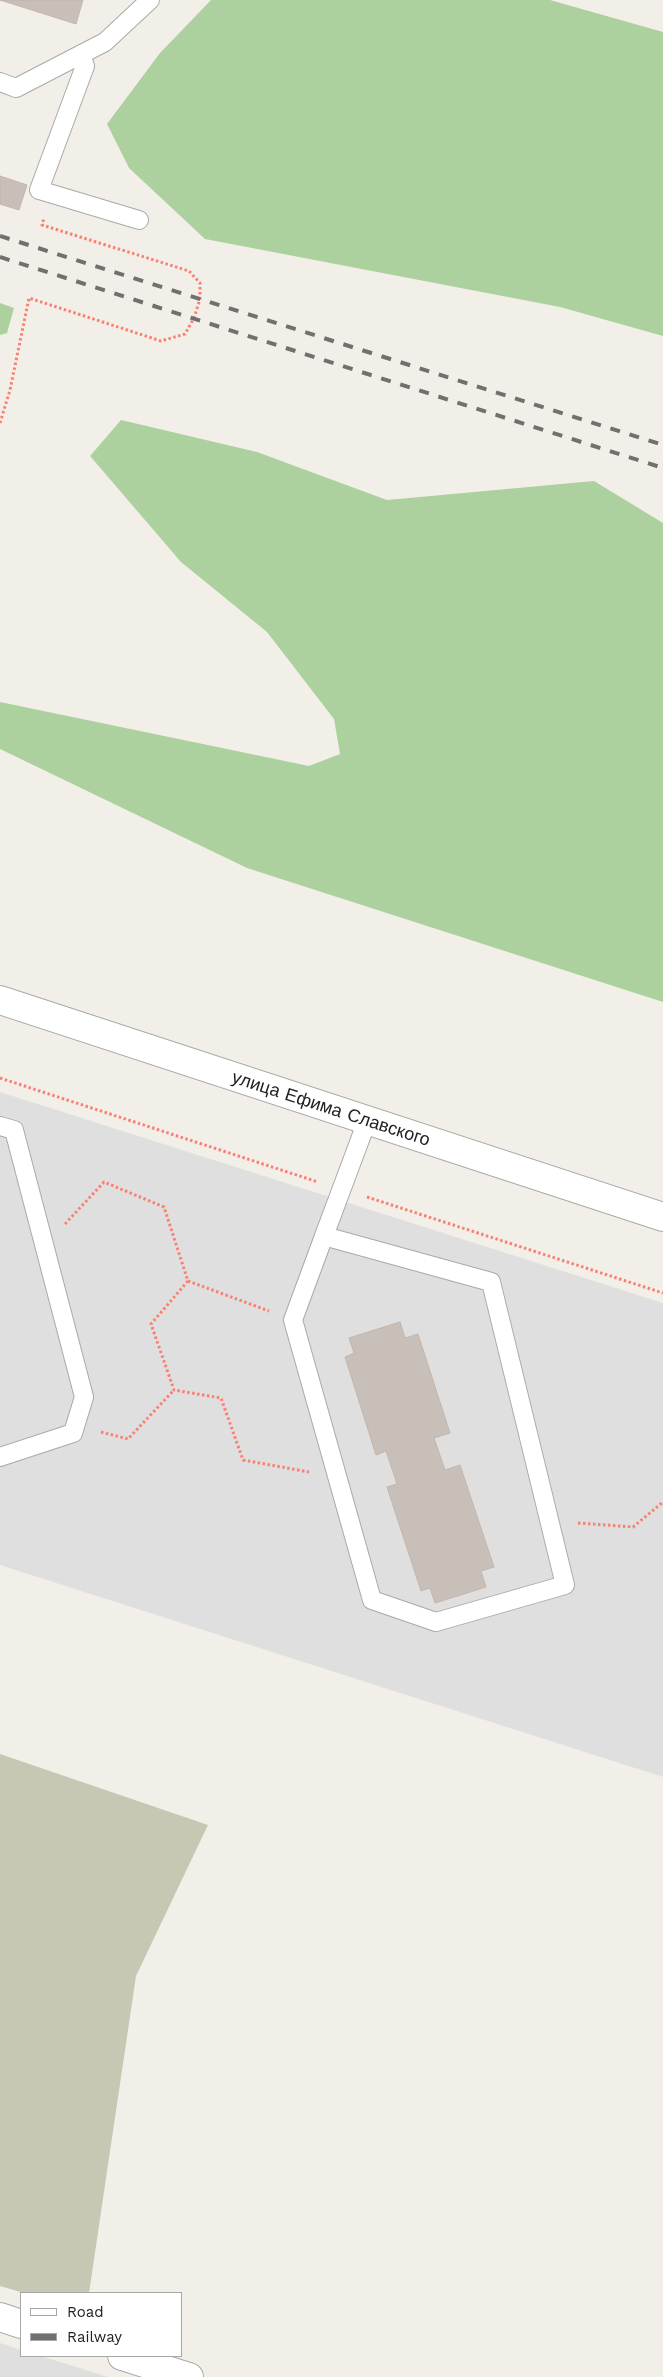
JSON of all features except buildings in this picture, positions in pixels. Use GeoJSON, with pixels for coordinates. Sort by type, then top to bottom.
{"type":"FeatureCollection","features":[{"type":"Feature","properties":{"kind":"street","name":"улица Ефима Славского"},"geometry":{"type":"LineString","coordinates":[[0,1000],[663,1217]]}},
{"type":"Feature","properties":{"kind":"street"},"geometry":{"type":"LineString","coordinates":[[0,2317],[20,2324]]}},
{"type":"Feature","properties":{"kind":"street"},"geometry":{"type":"LineString","coordinates":[[125,2357],[189,2377]]}},
{"type":"Feature","properties":{"kind":"lane"},"geometry":{"type":"LineString","coordinates":[[0,82],[16,88],[105,42],[150,0]]}},
{"type":"Feature","properties":{"kind":"lane"},"geometry":{"type":"LineString","coordinates":[[81,55],[85,66],[39,190],[139,220]]}},
{"type":"Feature","properties":{"kind":"lane"},"geometry":{"type":"LineString","coordinates":[[324,1236],[491,1282],[565,1585],[436,1622],[372,1600],[293,1320],[324,1236],[367,1121]]}},
{"type":"Feature","properties":{"kind":"lane"},"geometry":{"type":"LineString","coordinates":[[0,1126],[14,1130],[84,1397],[73,1433],[0,1457]]}},
{"type":"Feature","properties":{"kind":"path"},"geometry":{"type":"LineString","coordinates":[[0,423],[10,390],[29,298],[161,342],[185,334],[194,318],[200,299],[200,283],[189,271],[42,225],[51,194]]}},
{"type":"Feature","properties":{"kind":"path"},"geometry":{"type":"LineString","coordinates":[[44,1246],[104,1182],[164,1207],[188,1281]]}},
{"type":"Feature","properties":{"kind":"path"},"geometry":{"type":"LineString","coordinates":[[188,1281],[293,1320]]}},
{"type":"Feature","properties":{"kind":"path"},"geometry":{"type":"LineString","coordinates":[[174,1390],[151,1324],[188,1281]]}},
{"type":"Feature","properties":{"kind":"path"},"geometry":{"type":"LineString","coordinates":[[75,1426],[128,1439],[174,1390]]}},
{"type":"Feature","properties":{"kind":"path"},"geometry":{"type":"LineString","coordinates":[[174,1390],[221,1398],[243,1460],[337,1478]]}},
{"type":"Feature","properties":{"kind":"path"},"geometry":{"type":"LineString","coordinates":[[550,1520],[633,1527],[663,1502]]}},
{"type":"Feature","properties":{"kind":"shaded area"},"geometry":{"type":"Polygon","coordinates":[[[0,1092],[663,1303],[663,1777],[0,1565],[0,1092]]]}},
{"type":"Feature","properties":{"kind":"shaded area"},"geometry":{"type":"Polygon","coordinates":[[[0,1754],[208,1825],[136,1976],[89,2292],[21,2292],[0,2286],[0,1754]]]}},
{"type":"Feature","properties":{"kind":"shaded area"},"geometry":{"type":"Polygon","coordinates":[[[0,2343],[20,2350],[20,2357],[44,2357],[108,2377],[0,2377],[0,2343]]]}},
{"type":"Feature","properties":{"kind":"green space"},"geometry":{"type":"Polygon","coordinates":[[[211,0],[550,0],[663,32],[663,336],[560,307],[205,239],[129,168],[107,124],[160,53],[211,0]]]}},
{"type":"Feature","properties":{"kind":"green space"},"geometry":{"type":"Polygon","coordinates":[[[0,303],[14,308],[7,333],[0,335],[0,303]]]}},
{"type":"Feature","properties":{"kind":"green space"},"geometry":{"type":"Polygon","coordinates":[[[121,420],[257,452],[387,500],[594,481],[663,523],[663,1002],[247,868],[0,749],[0,702],[309,766],[340,754],[334,719],[267,632],[181,562],[90,456],[121,420]]]}},
{"type":"Feature","properties":{"kind":"railway"},"geometry":{"type":"LineString","coordinates":[[0,236],[663,445]]}},
{"type":"Feature","properties":{"kind":"railway"},"geometry":{"type":"LineString","coordinates":[[0,257],[663,468]]}}]}
